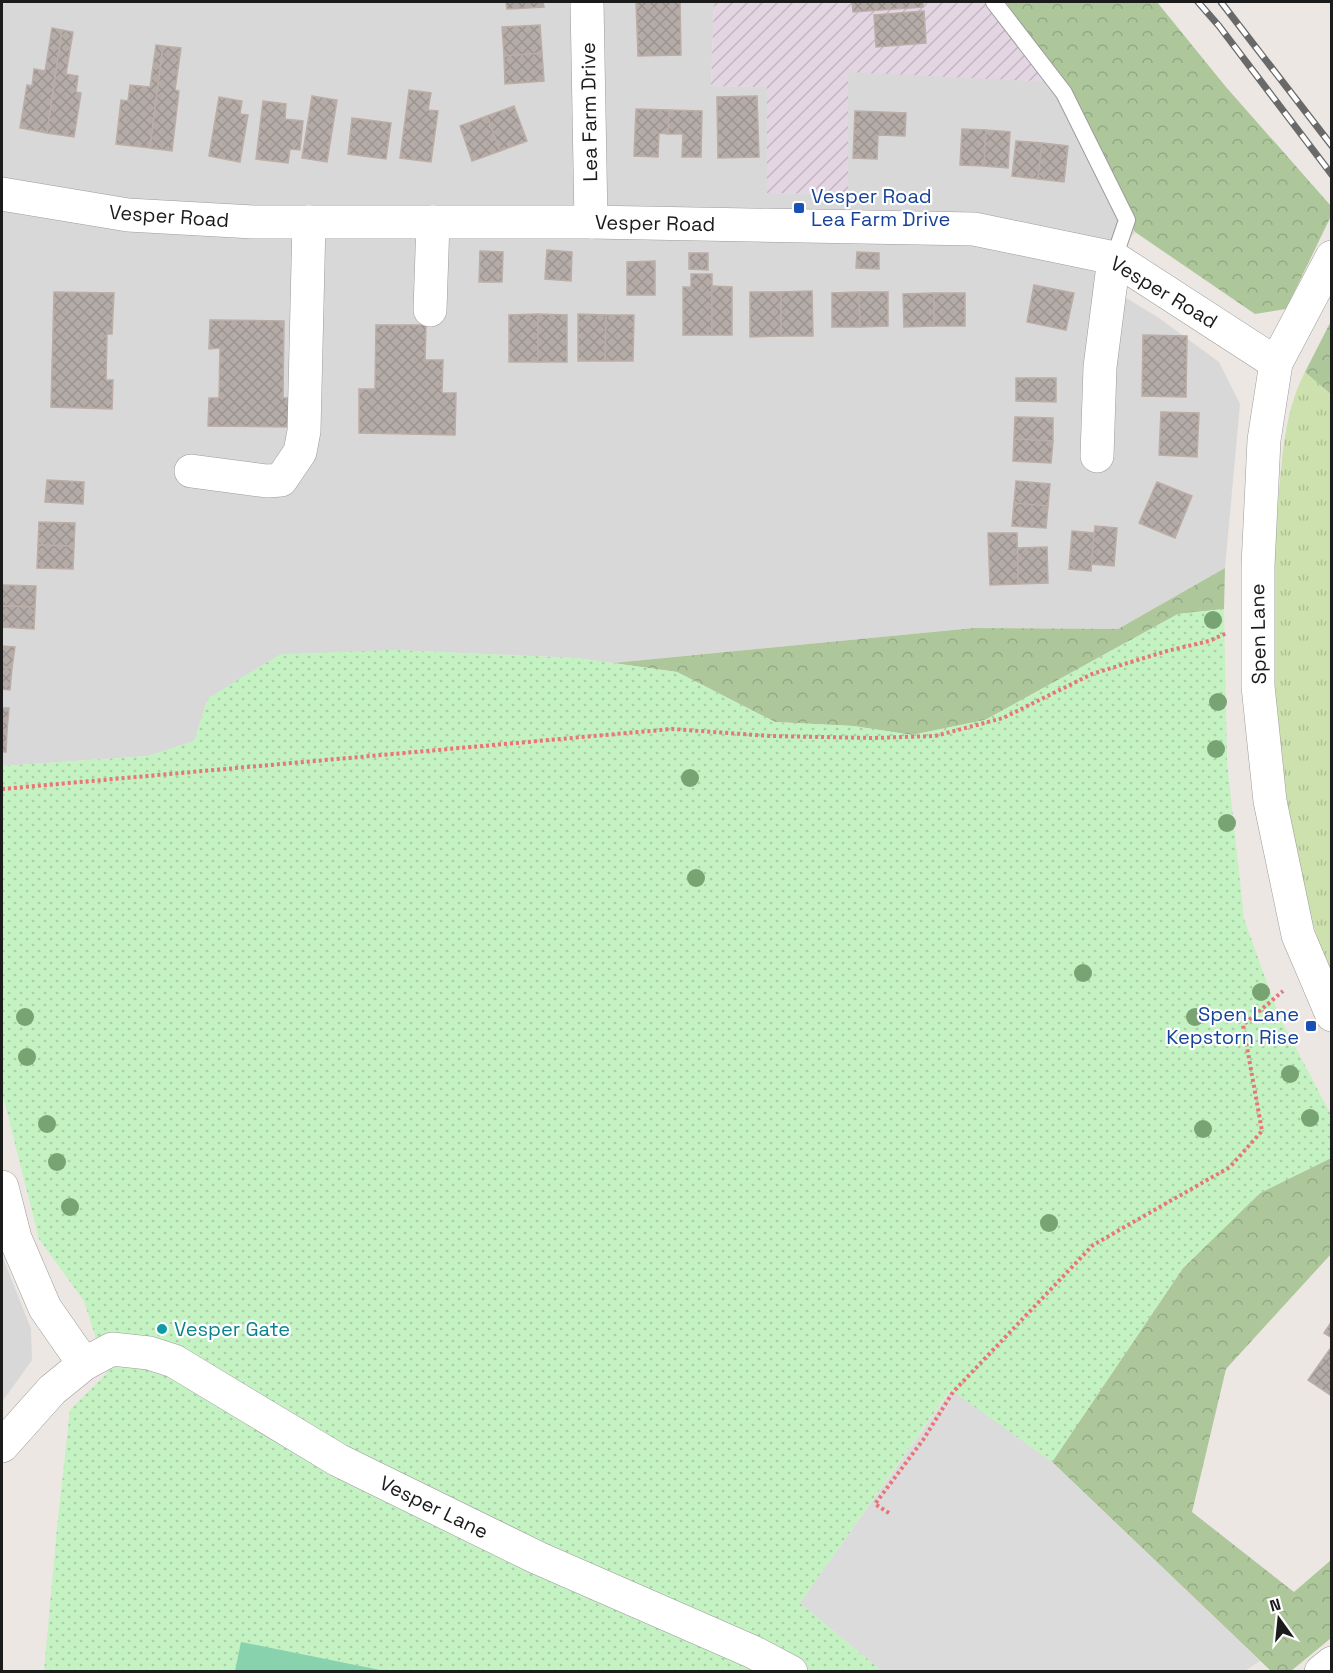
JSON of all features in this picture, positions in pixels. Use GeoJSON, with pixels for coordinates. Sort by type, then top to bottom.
{"type":"FeatureCollection","features":[{"type":"Feature","properties":{"kind":"street","name":"Lea Farm Drive"},"geometry":{"type":"LineString","coordinates":[[587,2],[591,222]]}},
{"type":"Feature","properties":{"kind":"street","name":"Vesper Road"},"geometry":{"type":"LineString","coordinates":[[2,194],[128,215],[253,222],[591,222],[974,229],[1113,258],[1276,363]]}},
{"type":"Feature","properties":{"kind":"street"},"geometry":{"type":"LineString","coordinates":[[191,471],[267,481],[281,480],[300,452],[304,431],[309,222]]}},
{"type":"Feature","properties":{"kind":"street"},"geometry":{"type":"LineString","coordinates":[[430,310],[433,222]]}},
{"type":"Feature","properties":{"kind":"street","name":"Spen Lane"},"geometry":{"type":"LineString","coordinates":[[1332,257],[1276,363],[1264,440],[1257,566],[1258,686],[1270,801],[1298,935],[1332,1015]]}},
{"type":"Feature","properties":{"kind":"street"},"geometry":{"type":"LineString","coordinates":[[1100,466],[1100,367],[1113,258]]}},
{"type":"Feature","properties":{"kind":"street"},"geometry":{"type":"LineString","coordinates":[[2,1186],[15,1238],[45,1308],[84,1364]]}},
{"type":"Feature","properties":{"kind":"street","name":"Vesper Lane"},"geometry":{"type":"LineString","coordinates":[[2,1446],[52,1390],[84,1364],[112,1349],[149,1353],[174,1361],[338,1460],[538,1558],[753,1652],[791,1671]]}},
{"type":"Feature","properties":{"kind":"street"},"geometry":{"type":"LineString","coordinates":[[1321,1671],[1332,1663]]}},
{"type":"Feature","properties":{"kind":"lane"},"geometry":{"type":"LineString","coordinates":[[994,2],[1064,93],[1127,220],[1113,258]]}},
{"type":"Feature","properties":{"kind":"path"},"geometry":{"type":"LineString","coordinates":[[2,789],[672,729],[770,736],[873,738],[935,736],[1003,718],[1092,674],[1209,641],[1225,633]]}},
{"type":"Feature","properties":{"kind":"path"},"geometry":{"type":"LineString","coordinates":[[889,1513],[875,1504],[923,1440],[953,1392],[1093,1245],[1230,1167],[1262,1131],[1243,1025],[1283,991]]}},
{"type":"Feature","properties":{"kind":"shaded area"},"geometry":{"type":"Polygon","coordinates":[[[2,2],[714,2],[711,86],[767,87],[768,193],[848,194],[848,71],[1057,82],[1135,232],[1097,280],[1159,318],[1219,362],[1240,404],[1225,568],[1118,629],[974,628],[613,663],[576,658],[393,650],[208,698],[194,741],[148,756],[2,766],[2,2]]]}},
{"type":"Feature","properties":{"kind":"shaded area"},"geometry":{"type":"Polygon","coordinates":[[[714,2],[1006,2],[1057,82],[848,72],[848,194],[767,193],[767,87],[711,86],[714,2]]]}},
{"type":"Feature","properties":{"kind":"shaded area"},"geometry":{"type":"Polygon","coordinates":[[[2,1255],[31,1329],[32,1360],[2,1402],[2,1255]]]}},
{"type":"Feature","properties":{"kind":"shaded area"},"geometry":{"type":"Polygon","coordinates":[[[951,1390],[1052,1462],[1260,1661],[1243,1672],[882,1671],[800,1603],[951,1390]]]}},
{"type":"Feature","properties":{"kind":"green space"},"geometry":{"type":"Polygon","coordinates":[[[1006,2],[1157,2],[1226,87],[1331,206],[1331,216],[1286,309],[1255,314],[1135,232],[1057,82],[1006,2]]]}},
{"type":"Feature","properties":{"kind":"green space"},"geometry":{"type":"Polygon","coordinates":[[[1331,321],[1331,394],[1305,372],[1331,321]]]}},
{"type":"Feature","properties":{"kind":"green space"},"geometry":{"type":"Polygon","coordinates":[[[1305,372],[1332,394],[1331,976],[1312,920],[1297,862],[1286,803],[1274,683],[1274,563],[1281,470],[1292,403],[1305,372]]]}},
{"type":"Feature","properties":{"kind":"green space"},"geometry":{"type":"Polygon","coordinates":[[[1225,568],[1224,609],[1178,614],[985,720],[912,735],[853,726],[775,722],[677,672],[613,663],[974,628],[1118,629],[1225,568]]]}},
{"type":"Feature","properties":{"kind":"green space"},"geometry":{"type":"Polygon","coordinates":[[[1224,609],[1227,762],[1244,919],[1279,1016],[1331,1115],[1331,1158],[1260,1193],[1183,1268],[1052,1462],[950,1390],[800,1603],[882,1671],[44,1671],[70,1410],[107,1373],[84,1301],[39,1239],[2,1092],[2,766],[148,756],[194,741],[208,698],[281,654],[393,650],[576,658],[677,672],[775,722],[853,726],[912,735],[985,720],[1178,614],[1224,609]]]}},
{"type":"Feature","properties":{"kind":"green space"},"geometry":{"type":"Polygon","coordinates":[[[1331,1158],[1331,1254],[1226,1369],[1192,1512],[1294,1592],[1331,1560],[1331,1638],[1291,1671],[1271,1671],[1052,1462],[1183,1268],[1260,1193],[1331,1158]]]}},
{"type":"Feature","properties":{"kind":"green space"},"geometry":{"type":"Polygon","coordinates":[[[241,1642],[385,1671],[235,1671],[241,1642]]]}},
{"type":"Feature","properties":{"kind":"building"},"geometry":{"type":"Polygon","coordinates":[[[506,2],[543,2],[544,7],[507,9],[506,2]]]}},
{"type":"Feature","properties":{"kind":"building"},"geometry":{"type":"Polygon","coordinates":[[[636,2],[680,2],[681,55],[638,56],[636,2]]]}},
{"type":"Feature","properties":{"kind":"building"},"geometry":{"type":"Polygon","coordinates":[[[852,2],[923,2],[923,7],[853,12],[852,2]]]}},
{"type":"Feature","properties":{"kind":"building"},"geometry":{"type":"Polygon","coordinates":[[[924,11],[926,43],[876,47],[874,15],[924,11]]]}},
{"type":"Feature","properties":{"kind":"building"},"geometry":{"type":"Polygon","coordinates":[[[540,25],[542,53],[504,56],[502,27],[540,25]]]}},
{"type":"Feature","properties":{"kind":"building"},"geometry":{"type":"Polygon","coordinates":[[[52,28],[62,30],[47,133],[20,128],[27,85],[32,86],[34,69],[45,71],[52,28]]]}},
{"type":"Feature","properties":{"kind":"building"},"geometry":{"type":"Polygon","coordinates":[[[62,30],[73,32],[66,74],[78,76],[76,92],[81,93],[74,137],[47,133],[62,30]]]}},
{"type":"Feature","properties":{"kind":"building"},"geometry":{"type":"Polygon","coordinates":[[[156,45],[163,46],[150,148],[116,144],[121,100],[128,101],[130,85],[150,87],[156,45]]]}},
{"type":"Feature","properties":{"kind":"building"},"geometry":{"type":"Polygon","coordinates":[[[163,46],[181,48],[175,90],[179,91],[172,151],[150,148],[163,46]]]}},
{"type":"Feature","properties":{"kind":"building"},"geometry":{"type":"Polygon","coordinates":[[[542,53],[544,81],[505,84],[504,56],[542,53]]]}},
{"type":"Feature","properties":{"kind":"building"},"geometry":{"type":"Polygon","coordinates":[[[409,90],[431,93],[428,110],[438,111],[431,162],[400,158],[409,90]]]}},
{"type":"Feature","properties":{"kind":"building"},"geometry":{"type":"Polygon","coordinates":[[[312,96],[337,100],[327,162],[302,158],[312,96]]]}},
{"type":"Feature","properties":{"kind":"building"},"geometry":{"type":"Polygon","coordinates":[[[757,96],[759,157],[718,158],[717,97],[757,96]]]}},
{"type":"Feature","properties":{"kind":"building"},"geometry":{"type":"Polygon","coordinates":[[[219,97],[242,101],[240,114],[248,115],[240,162],[209,156],[219,97]]]}},
{"type":"Feature","properties":{"kind":"building"},"geometry":{"type":"Polygon","coordinates":[[[263,101],[286,104],[285,119],[303,121],[300,150],[290,149],[288,163],[256,159],[263,101]]]}},
{"type":"Feature","properties":{"kind":"building"},"geometry":{"type":"Polygon","coordinates":[[[514,106],[527,141],[500,151],[487,116],[514,106]]]}},
{"type":"Feature","properties":{"kind":"building"},"geometry":{"type":"Polygon","coordinates":[[[636,109],[669,110],[668,134],[659,133],[658,157],[634,156],[636,109]]]}},
{"type":"Feature","properties":{"kind":"building"},"geometry":{"type":"Polygon","coordinates":[[[669,110],[702,111],[701,157],[682,157],[683,134],[668,134],[669,110]]]}},
{"type":"Feature","properties":{"kind":"building"},"geometry":{"type":"Polygon","coordinates":[[[855,111],[906,113],[905,136],[878,135],[877,159],[853,158],[855,111]]]}},
{"type":"Feature","properties":{"kind":"building"},"geometry":{"type":"Polygon","coordinates":[[[487,116],[500,151],[472,161],[460,126],[487,116]]]}},
{"type":"Feature","properties":{"kind":"building"},"geometry":{"type":"Polygon","coordinates":[[[352,118],[391,123],[386,159],[348,154],[352,118]]]}},
{"type":"Feature","properties":{"kind":"building"},"geometry":{"type":"Polygon","coordinates":[[[962,129],[986,130],[984,166],[960,165],[962,129]]]}},
{"type":"Feature","properties":{"kind":"building"},"geometry":{"type":"Polygon","coordinates":[[[986,130],[1010,132],[1008,168],[984,166],[986,130]]]}},
{"type":"Feature","properties":{"kind":"building"},"geometry":{"type":"Polygon","coordinates":[[[1016,141],[1042,143],[1038,179],[1012,176],[1016,141]]]}},
{"type":"Feature","properties":{"kind":"building"},"geometry":{"type":"Polygon","coordinates":[[[1042,143],[1068,146],[1064,182],[1038,179],[1042,143]]]}},
{"type":"Feature","properties":{"kind":"building"},"geometry":{"type":"Polygon","coordinates":[[[547,250],[572,252],[571,281],[545,279],[547,250]]]}},
{"type":"Feature","properties":{"kind":"building"},"geometry":{"type":"Polygon","coordinates":[[[480,251],[503,252],[502,282],[479,282],[480,251]]]}},
{"type":"Feature","properties":{"kind":"building"},"geometry":{"type":"Polygon","coordinates":[[[857,252],[879,253],[879,269],[856,268],[857,252]]]}},
{"type":"Feature","properties":{"kind":"building"},"geometry":{"type":"Polygon","coordinates":[[[689,253],[708,253],[708,270],[689,269],[689,253]]]}},
{"type":"Feature","properties":{"kind":"building"},"geometry":{"type":"Polygon","coordinates":[[[655,261],[655,295],[627,295],[627,262],[655,261]]]}},
{"type":"Feature","properties":{"kind":"building"},"geometry":{"type":"Polygon","coordinates":[[[691,274],[712,274],[712,335],[683,335],[683,287],[691,287],[691,274]]]}},
{"type":"Feature","properties":{"kind":"building"},"geometry":{"type":"Polygon","coordinates":[[[1034,285],[1074,293],[1066,330],[1027,322],[1034,285]]]}},
{"type":"Feature","properties":{"kind":"building"},"geometry":{"type":"Polygon","coordinates":[[[712,286],[732,287],[732,335],[712,335],[712,286]]]}},
{"type":"Feature","properties":{"kind":"building"},"geometry":{"type":"Polygon","coordinates":[[[812,291],[813,336],[781,336],[781,292],[812,291]]]}},
{"type":"Feature","properties":{"kind":"building"},"geometry":{"type":"Polygon","coordinates":[[[54,292],[114,293],[112,334],[107,334],[106,380],[113,380],[112,409],[51,407],[54,292]]]}},
{"type":"Feature","properties":{"kind":"building"},"geometry":{"type":"Polygon","coordinates":[[[750,292],[781,292],[781,336],[750,337],[750,292]]]}},
{"type":"Feature","properties":{"kind":"building"},"geometry":{"type":"Polygon","coordinates":[[[859,292],[860,327],[832,327],[832,293],[859,292]]]}},
{"type":"Feature","properties":{"kind":"building"},"geometry":{"type":"Polygon","coordinates":[[[859,292],[888,292],[888,326],[860,327],[859,292]]]}},
{"type":"Feature","properties":{"kind":"building"},"geometry":{"type":"Polygon","coordinates":[[[934,293],[934,326],[904,327],[903,294],[934,293]]]}},
{"type":"Feature","properties":{"kind":"building"},"geometry":{"type":"Polygon","coordinates":[[[934,293],[965,293],[965,326],[934,326],[934,293]]]}},
{"type":"Feature","properties":{"kind":"building"},"geometry":{"type":"Polygon","coordinates":[[[538,314],[538,362],[509,362],[509,315],[538,314]]]}},
{"type":"Feature","properties":{"kind":"building"},"geometry":{"type":"Polygon","coordinates":[[[538,314],[567,315],[567,362],[538,362],[538,314]]]}},
{"type":"Feature","properties":{"kind":"building"},"geometry":{"type":"Polygon","coordinates":[[[578,314],[606,315],[605,361],[578,361],[578,314]]]}},
{"type":"Feature","properties":{"kind":"building"},"geometry":{"type":"Polygon","coordinates":[[[606,315],[634,315],[633,361],[605,361],[606,315]]]}},
{"type":"Feature","properties":{"kind":"building"},"geometry":{"type":"Polygon","coordinates":[[[210,320],[284,321],[283,398],[289,398],[289,427],[208,426],[209,398],[219,398],[220,348],[209,349],[210,320]]]}},
{"type":"Feature","properties":{"kind":"building"},"geometry":{"type":"Polygon","coordinates":[[[376,325],[426,325],[425,360],[443,360],[442,393],[456,393],[455,435],[359,433],[359,389],[375,389],[376,325]]]}},
{"type":"Feature","properties":{"kind":"building"},"geometry":{"type":"Polygon","coordinates":[[[1143,335],[1187,336],[1186,397],[1142,396],[1143,335]]]}},
{"type":"Feature","properties":{"kind":"building"},"geometry":{"type":"Polygon","coordinates":[[[1016,378],[1056,378],[1056,402],[1016,401],[1016,378]]]}},
{"type":"Feature","properties":{"kind":"building"},"geometry":{"type":"Polygon","coordinates":[[[1161,412],[1199,413],[1197,457],[1159,455],[1161,412]]]}},
{"type":"Feature","properties":{"kind":"building"},"geometry":{"type":"Polygon","coordinates":[[[1015,417],[1053,418],[1053,441],[1014,439],[1015,417]]]}},
{"type":"Feature","properties":{"kind":"building"},"geometry":{"type":"Polygon","coordinates":[[[1014,439],[1053,441],[1051,463],[1013,461],[1014,439]]]}},
{"type":"Feature","properties":{"kind":"building"},"geometry":{"type":"Polygon","coordinates":[[[47,480],[84,482],[83,504],[45,502],[47,480]]]}},
{"type":"Feature","properties":{"kind":"building"},"geometry":{"type":"Polygon","coordinates":[[[1016,481],[1050,484],[1048,506],[1014,503],[1016,481]]]}},
{"type":"Feature","properties":{"kind":"building"},"geometry":{"type":"Polygon","coordinates":[[[1157,482],[1192,496],[1175,538],[1139,523],[1157,482]]]}},
{"type":"Feature","properties":{"kind":"building"},"geometry":{"type":"Polygon","coordinates":[[[1014,503],[1048,506],[1046,528],[1012,526],[1014,503]]]}},
{"type":"Feature","properties":{"kind":"building"},"geometry":{"type":"Polygon","coordinates":[[[39,522],[75,523],[74,546],[38,545],[39,522]]]}},
{"type":"Feature","properties":{"kind":"building"},"geometry":{"type":"Polygon","coordinates":[[[1095,526],[1117,528],[1114,566],[1091,564],[1095,526]]]}},
{"type":"Feature","properties":{"kind":"building"},"geometry":{"type":"Polygon","coordinates":[[[1072,531],[1094,533],[1091,571],[1069,569],[1072,531]]]}},
{"type":"Feature","properties":{"kind":"building"},"geometry":{"type":"Polygon","coordinates":[[[988,533],[1017,533],[1018,584],[990,585],[988,533]]]}},
{"type":"Feature","properties":{"kind":"building"},"geometry":{"type":"Polygon","coordinates":[[[38,545],[74,546],[73,569],[37,568],[38,545]]]}},
{"type":"Feature","properties":{"kind":"building"},"geometry":{"type":"Polygon","coordinates":[[[1047,547],[1048,583],[1018,584],[1018,548],[1047,547]]]}},
{"type":"Feature","properties":{"kind":"building"},"geometry":{"type":"Polygon","coordinates":[[[2,585],[36,586],[35,607],[2,606],[2,585]]]}},
{"type":"Feature","properties":{"kind":"building"},"geometry":{"type":"Polygon","coordinates":[[[2,606],[35,607],[34,629],[2,627],[2,606]]]}},
{"type":"Feature","properties":{"kind":"building"},"geometry":{"type":"Polygon","coordinates":[[[2,646],[15,647],[12,668],[2,667],[2,646]]]}},
{"type":"Feature","properties":{"kind":"building"},"geometry":{"type":"Polygon","coordinates":[[[2,667],[12,668],[10,690],[2,689],[2,667]]]}},
{"type":"Feature","properties":{"kind":"building"},"geometry":{"type":"Polygon","coordinates":[[[2,708],[9,708],[7,730],[2,730],[2,708]]]}},
{"type":"Feature","properties":{"kind":"building"},"geometry":{"type":"Polygon","coordinates":[[[2,730],[7,730],[6,752],[2,752],[2,730]]]}},
{"type":"Feature","properties":{"kind":"building"},"geometry":{"type":"Polygon","coordinates":[[[1332,1321],[1332,1338],[1324,1333],[1332,1321]]]}},
{"type":"Feature","properties":{"kind":"building"},"geometry":{"type":"Polygon","coordinates":[[[1332,1346],[1332,1396],[1308,1380],[1332,1346]]]}},
{"type":"Feature","properties":{"kind":"railway"},"geometry":{"type":"LineString","coordinates":[[1198,2],[1219,26],[1332,175]]}},
{"type":"Feature","properties":{"kind":"railway"},"geometry":{"type":"LineString","coordinates":[[1221,2],[1332,146]]}},
{"type":"Feature","properties":{"kind":"place","name":"Vesper Road Lea Farm Drive"},"geometry":{"type":"Point","coordinates":[799,208]}},
{"type":"Feature","properties":{"kind":"place","name":"Spen Lane Kepstorn Rise"},"geometry":{"type":"Point","coordinates":[1311,1026]}},
{"type":"Feature","properties":{"kind":"place","name":"Vesper Gate"},"geometry":{"type":"Point","coordinates":[162,1329]}}]}
